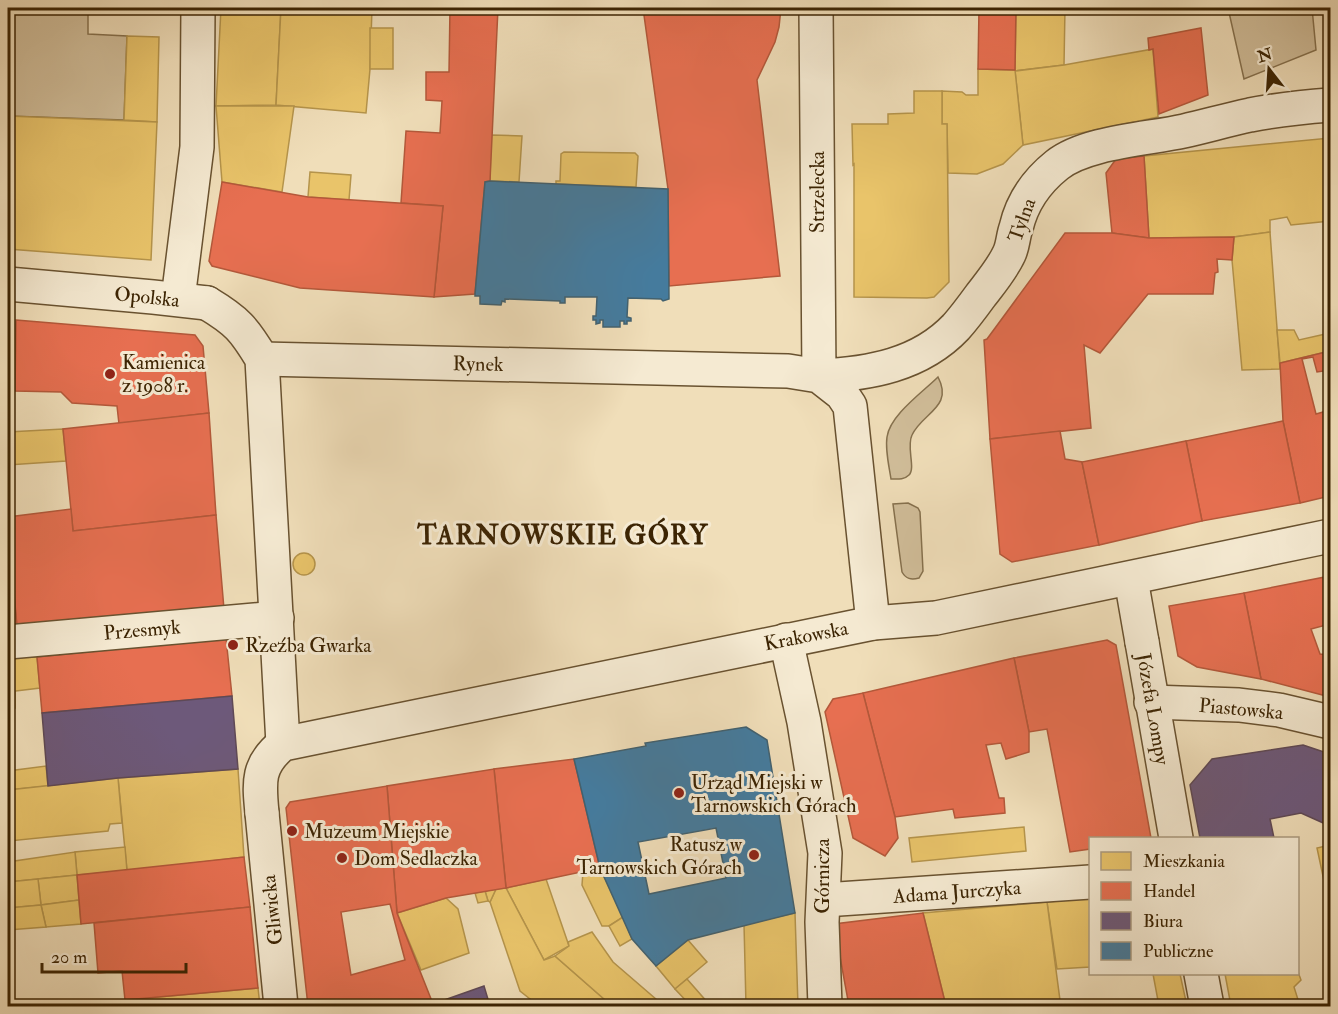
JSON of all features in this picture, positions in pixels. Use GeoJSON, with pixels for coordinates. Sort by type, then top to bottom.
{"type":"FeatureCollection","features":[{"type":"Feature","properties":{"kind":"street"},"geometry":{"type":"LineString","coordinates":[[193,301],[198,8]]}},
{"type":"Feature","properties":{"kind":"street","name":"Strzelecka"},"geometry":{"type":"LineString","coordinates":[[816,8],[819,376]]}},
{"type":"Feature","properties":{"kind":"street","name":"Tylna"},"geometry":{"type":"LineString","coordinates":[[819,376],[853,375],[887,368],[934,345],[955,328],[1004,265],[1011,251],[1023,207],[1034,188],[1060,162],[1094,148],[1184,131],[1250,115],[1330,105]]}},
{"type":"Feature","properties":{"kind":"street","name":"Opolska"},"geometry":{"type":"LineString","coordinates":[[8,284],[193,301],[231,317],[246,331],[262,359]]}},
{"type":"Feature","properties":{"kind":"street"},"geometry":{"type":"LineString","coordinates":[[262,359],[283,744]]}},
{"type":"Feature","properties":{"kind":"street","name":"Rynek"},"geometry":{"type":"LineString","coordinates":[[262,359],[788,371],[819,376],[842,394],[849,406],[873,622]]}},
{"type":"Feature","properties":{"kind":"street","name":"Krakowska"},"geometry":{"type":"LineString","coordinates":[[283,744],[873,622],[936,618],[1330,536]]}},
{"type":"Feature","properties":{"kind":"street","name":"Józefa Lompy"},"geometry":{"type":"LineString","coordinates":[[1131,579],[1176,837]]}},
{"type":"Feature","properties":{"kind":"street","name":"Przesmyk"},"geometry":{"type":"LineString","coordinates":[[8,642],[277,618]]}},
{"type":"Feature","properties":{"kind":"street","name":"Górnicza"},"geometry":{"type":"LineString","coordinates":[[786,640],[804,722],[825,853],[822,922],[825,1006]]}},
{"type":"Feature","properties":{"kind":"street","name":"Piastowska"},"geometry":{"type":"LineString","coordinates":[[1151,702],[1239,705],[1279,710],[1330,723]]}},
{"type":"Feature","properties":{"kind":"street","name":"Gliwicka"},"geometry":{"type":"LineString","coordinates":[[281,1006],[260,782],[262,769],[273,752],[283,744]]}},
{"type":"Feature","properties":{"kind":"street","name":"Adama Jurczyka"},"geometry":{"type":"LineString","coordinates":[[824,900],[1089,882]]}},
{"type":"Feature","properties":{"kind":"street"},"geometry":{"type":"LineString","coordinates":[[1201,975],[1207,1006]]}},
{"type":"Feature","properties":{"kind":"shaded area"},"geometry":{"type":"Polygon","coordinates":[[[8,8],[88,8],[88,34],[127,36],[124,120],[8,116],[8,8]]]}},
{"type":"Feature","properties":{"kind":"shaded area"},"geometry":{"type":"Polygon","coordinates":[[[1228,8],[1312,8],[1316,50],[1244,79],[1228,8]]]}},
{"type":"Feature","properties":{"kind":"shaded area"},"geometry":{"type":"Polygon","coordinates":[[[938,377],[942,387],[939,403],[917,427],[910,440],[911,472],[905,478],[891,479],[886,447],[889,429],[900,412],[938,377]]]}},
{"type":"Feature","properties":{"kind":"shaded area"},"geometry":{"type":"Polygon","coordinates":[[[908,503],[918,508],[920,512],[923,571],[919,578],[914,579],[907,578],[902,572],[893,504],[908,503]]]}},
{"type":"Feature","properties":{"kind":"building: Mieszkania"},"geometry":{"type":"Polygon","coordinates":[[[221,8],[281,8],[276,105],[216,106],[221,8]]]}},
{"type":"Feature","properties":{"kind":"building: Mieszkania"},"geometry":{"type":"Polygon","coordinates":[[[281,8],[372,8],[366,113],[276,105],[281,8]]]}},
{"type":"Feature","properties":{"kind":"building: Mieszkania"},"geometry":{"type":"Polygon","coordinates":[[[1016,8],[1065,8],[1064,65],[1015,71],[1016,8]]]}},
{"type":"Feature","properties":{"kind":"building: Mieszkania"},"geometry":{"type":"Polygon","coordinates":[[[370,28],[393,28],[393,69],[370,69],[370,28]]]}},
{"type":"Feature","properties":{"kind":"building: Mieszkania"},"geometry":{"type":"Polygon","coordinates":[[[127,36],[159,37],[157,122],[124,120],[127,36]]]}},
{"type":"Feature","properties":{"kind":"building: Mieszkania"},"geometry":{"type":"Polygon","coordinates":[[[1153,49],[1158,117],[1023,145],[1015,71],[1153,49]]]}},
{"type":"Feature","properties":{"kind":"building: Mieszkania"},"geometry":{"type":"Polygon","coordinates":[[[978,69],[1015,70],[1023,145],[1003,164],[977,174],[948,173],[947,124],[942,124],[942,91],[978,95],[978,69]]]}},
{"type":"Feature","properties":{"kind":"building: Mieszkania"},"geometry":{"type":"Polygon","coordinates":[[[914,91],[942,91],[942,124],[947,124],[949,282],[934,297],[854,297],[852,124],[888,124],[888,114],[914,113],[914,91]]]}},
{"type":"Feature","properties":{"kind":"building: Mieszkania"},"geometry":{"type":"Polygon","coordinates":[[[216,106],[294,106],[282,192],[222,182],[216,106]]]}},
{"type":"Feature","properties":{"kind":"building: Mieszkania"},"geometry":{"type":"Polygon","coordinates":[[[8,116],[157,122],[151,260],[8,249],[8,116]]]}},
{"type":"Feature","properties":{"kind":"building: Mieszkania"},"geometry":{"type":"Polygon","coordinates":[[[491,135],[522,136],[519,182],[490,181],[491,135]]]}},
{"type":"Feature","properties":{"kind":"building: Mieszkania"},"geometry":{"type":"Polygon","coordinates":[[[1330,138],[1330,221],[1291,225],[1287,217],[1270,220],[1270,232],[1234,237],[1149,238],[1144,156],[1330,138]]]}},
{"type":"Feature","properties":{"kind":"building: Mieszkania"},"geometry":{"type":"Polygon","coordinates":[[[564,152],[635,153],[638,156],[636,187],[556,184],[556,181],[560,181],[561,154],[564,152]]]}},
{"type":"Feature","properties":{"kind":"building: Mieszkania"},"geometry":{"type":"Polygon","coordinates":[[[310,172],[351,175],[349,200],[308,197],[310,172]]]}},
{"type":"Feature","properties":{"kind":"building: Mieszkania"},"geometry":{"type":"Polygon","coordinates":[[[1270,232],[1280,369],[1242,370],[1232,260],[1234,237],[1270,232]]]}},
{"type":"Feature","properties":{"kind":"building: Mieszkania"},"geometry":{"type":"Polygon","coordinates":[[[1277,330],[1294,330],[1299,340],[1330,333],[1330,351],[1280,363],[1277,330]]]}},
{"type":"Feature","properties":{"kind":"building: Mieszkania"},"geometry":{"type":"Polygon","coordinates":[[[63,429],[66,461],[8,465],[8,432],[63,429]]]}},
{"type":"Feature","properties":{"kind":"building: Mieszkania"},"geometry":{"type":"Polygon","coordinates":[[[304,553],[312,556],[315,564],[312,572],[304,575],[296,572],[293,564],[296,556],[304,553]]]}},
{"type":"Feature","properties":{"kind":"building: Mieszkania"},"geometry":{"type":"Polygon","coordinates":[[[37,657],[40,688],[8,692],[8,658],[37,657]]]}},
{"type":"Feature","properties":{"kind":"building: Mieszkania"},"geometry":{"type":"Polygon","coordinates":[[[8,692],[15,692],[15,708],[8,709],[8,692]]]}},
{"type":"Feature","properties":{"kind":"building: Mieszkania"},"geometry":{"type":"Polygon","coordinates":[[[46,766],[48,786],[8,790],[8,771],[46,766]]]}},
{"type":"Feature","properties":{"kind":"building: Mieszkania"},"geometry":{"type":"Polygon","coordinates":[[[238,769],[244,857],[127,871],[118,778],[238,769]]]}},
{"type":"Feature","properties":{"kind":"building: Mieszkania"},"geometry":{"type":"Polygon","coordinates":[[[118,778],[122,823],[110,824],[108,831],[9,841],[8,790],[118,778]]]}},
{"type":"Feature","properties":{"kind":"building: Mieszkania"},"geometry":{"type":"Polygon","coordinates":[[[1024,827],[1026,851],[912,862],[909,838],[1024,827]]]}},
{"type":"Feature","properties":{"kind":"building: Mieszkania"},"geometry":{"type":"Polygon","coordinates":[[[1330,845],[1330,909],[1317,848],[1330,845]]]}},
{"type":"Feature","properties":{"kind":"building: Mieszkania"},"geometry":{"type":"Polygon","coordinates":[[[125,847],[127,871],[77,875],[75,852],[125,847]]]}},
{"type":"Feature","properties":{"kind":"building: Mieszkania"},"geometry":{"type":"Polygon","coordinates":[[[75,852],[77,875],[8,882],[8,862],[75,852]]]}},
{"type":"Feature","properties":{"kind":"building: Mieszkania"},"geometry":{"type":"Polygon","coordinates":[[[600,868],[623,917],[609,926],[602,926],[582,885],[583,872],[600,868]]]}},
{"type":"Feature","properties":{"kind":"building: Mieszkania"},"geometry":{"type":"Polygon","coordinates":[[[77,875],[79,900],[41,905],[38,879],[77,875]]]}},
{"type":"Feature","properties":{"kind":"building: Mieszkania"},"geometry":{"type":"Polygon","coordinates":[[[38,879],[41,905],[8,908],[8,882],[38,879]]]}},
{"type":"Feature","properties":{"kind":"building: Mieszkania"},"geometry":{"type":"Polygon","coordinates":[[[546,879],[569,946],[544,960],[506,888],[546,879]]]}},
{"type":"Feature","properties":{"kind":"building: Mieszkania"},"geometry":{"type":"Polygon","coordinates":[[[506,888],[544,960],[555,956],[612,1006],[539,1006],[520,991],[490,902],[496,889],[506,888]]]}},
{"type":"Feature","properties":{"kind":"building: Mieszkania"},"geometry":{"type":"Polygon","coordinates":[[[496,889],[490,902],[488,901],[485,891],[496,889]]]}},
{"type":"Feature","properties":{"kind":"building: Mieszkania"},"geometry":{"type":"Polygon","coordinates":[[[485,891],[488,901],[478,903],[475,893],[485,891]]]}},
{"type":"Feature","properties":{"kind":"building: Mieszkania"},"geometry":{"type":"Polygon","coordinates":[[[446,898],[458,909],[469,953],[421,970],[397,913],[446,898]]]}},
{"type":"Feature","properties":{"kind":"building: Mieszkania"},"geometry":{"type":"Polygon","coordinates":[[[1089,898],[1089,967],[1057,969],[1047,902],[1089,898]]]}},
{"type":"Feature","properties":{"kind":"building: Mieszkania"},"geometry":{"type":"Polygon","coordinates":[[[79,900],[81,924],[46,927],[41,905],[79,900]]]}},
{"type":"Feature","properties":{"kind":"building: Mieszkania"},"geometry":{"type":"Polygon","coordinates":[[[1047,902],[1060,1000],[1067,1001],[1068,1006],[946,1006],[923,913],[1047,902]]]}},
{"type":"Feature","properties":{"kind":"building: Mieszkania"},"geometry":{"type":"Polygon","coordinates":[[[41,905],[46,927],[8,930],[8,908],[41,905]]]}},
{"type":"Feature","properties":{"kind":"building: Mieszkania"},"geometry":{"type":"Polygon","coordinates":[[[795,913],[798,1006],[746,1006],[744,924],[795,913]]]}},
{"type":"Feature","properties":{"kind":"building: Mieszkania"},"geometry":{"type":"Polygon","coordinates":[[[623,917],[632,939],[620,946],[609,926],[623,917]]]}},
{"type":"Feature","properties":{"kind":"building: Mieszkania"},"geometry":{"type":"Polygon","coordinates":[[[592,932],[613,962],[664,1006],[612,1006],[555,956],[569,946],[568,942],[592,932]]]}},
{"type":"Feature","properties":{"kind":"building: Mieszkania"},"geometry":{"type":"Polygon","coordinates":[[[8,936],[10,936],[12,972],[8,973],[8,936]]]}},
{"type":"Feature","properties":{"kind":"building: Mieszkania"},"geometry":{"type":"Polygon","coordinates":[[[688,940],[707,962],[675,989],[656,966],[688,940]]]}},
{"type":"Feature","properties":{"kind":"building: Mieszkania"},"geometry":{"type":"Polygon","coordinates":[[[1153,975],[1180,975],[1187,1006],[1159,1006],[1153,975]]]}},
{"type":"Feature","properties":{"kind":"building: Mieszkania"},"geometry":{"type":"Polygon","coordinates":[[[1225,975],[1299,975],[1301,980],[1294,987],[1300,1006],[1231,1006],[1225,975]]]}},
{"type":"Feature","properties":{"kind":"building: Mieszkania"},"geometry":{"type":"Polygon","coordinates":[[[687,979],[708,1003],[704,1006],[691,1006],[675,989],[687,979]]]}},
{"type":"Feature","properties":{"kind":"building: Mieszkania"},"geometry":{"type":"Polygon","coordinates":[[[258,988],[260,1006],[65,1006],[125,1000],[258,988]]]}},
{"type":"Feature","properties":{"kind":"building: Handel"},"geometry":{"type":"Polygon","coordinates":[[[450,8],[498,8],[490,181],[485,182],[475,294],[434,297],[443,206],[401,203],[406,131],[440,133],[442,101],[426,100],[426,72],[449,72],[450,8]]]}},
{"type":"Feature","properties":{"kind":"building: Handel"},"geometry":{"type":"Polygon","coordinates":[[[643,8],[781,8],[775,42],[757,80],[780,276],[669,286],[668,189],[643,8]]]}},
{"type":"Feature","properties":{"kind":"building: Handel"},"geometry":{"type":"Polygon","coordinates":[[[979,8],[1016,8],[1015,70],[978,69],[979,8]]]}},
{"type":"Feature","properties":{"kind":"building: Handel"},"geometry":{"type":"Polygon","coordinates":[[[1201,28],[1208,95],[1159,114],[1153,49],[1149,50],[1148,38],[1201,28]]]}},
{"type":"Feature","properties":{"kind":"building: Handel"},"geometry":{"type":"Polygon","coordinates":[[[1144,156],[1149,238],[1112,233],[1106,173],[1116,159],[1144,156]]]}},
{"type":"Feature","properties":{"kind":"building: Handel"},"geometry":{"type":"Polygon","coordinates":[[[222,182],[308,197],[443,206],[434,297],[300,288],[212,266],[209,261],[222,182]]]}},
{"type":"Feature","properties":{"kind":"building: Handel"},"geometry":{"type":"Polygon","coordinates":[[[1065,233],[1112,233],[1149,238],[1234,237],[1232,260],[1217,259],[1218,272],[1215,273],[1213,294],[1148,294],[1100,353],[1084,345],[1091,428],[990,439],[984,340],[1065,233]]]}},
{"type":"Feature","properties":{"kind":"building: Handel","name":"Kamienica z 1908 r."},"geometry":{"type":"Polygon","coordinates":[[[16,320],[195,335],[203,346],[209,413],[119,424],[117,406],[72,403],[61,392],[15,391],[16,320]]]}},
{"type":"Feature","properties":{"kind":"building: Handel"},"geometry":{"type":"Polygon","coordinates":[[[1330,351],[1330,370],[1317,372],[1313,357],[1302,359],[1316,414],[1330,410],[1330,496],[1300,503],[1283,421],[1280,363],[1330,351]]]}},
{"type":"Feature","properties":{"kind":"building: Handel"},"geometry":{"type":"Polygon","coordinates":[[[209,413],[216,515],[73,531],[63,429],[209,413]]]}},
{"type":"Feature","properties":{"kind":"building: Handel"},"geometry":{"type":"Polygon","coordinates":[[[1283,421],[1300,503],[1202,521],[1186,441],[1283,421]]]}},
{"type":"Feature","properties":{"kind":"building: Handel"},"geometry":{"type":"Polygon","coordinates":[[[1060,431],[1065,459],[1082,462],[1099,545],[1012,562],[1000,554],[990,439],[1060,431]]]}},
{"type":"Feature","properties":{"kind":"building: Handel"},"geometry":{"type":"Polygon","coordinates":[[[1186,441],[1202,521],[1099,545],[1082,462],[1186,441]]]}},
{"type":"Feature","properties":{"kind":"building: Handel"},"geometry":{"type":"Polygon","coordinates":[[[71,509],[73,531],[216,515],[224,609],[17,627],[8,517],[71,509]]]}},
{"type":"Feature","properties":{"kind":"building: Handel"},"geometry":{"type":"Polygon","coordinates":[[[1330,576],[1330,624],[1311,629],[1320,654],[1330,655],[1330,697],[1261,679],[1244,593],[1330,576]]]}},
{"type":"Feature","properties":{"kind":"building: Handel"},"geometry":{"type":"Polygon","coordinates":[[[8,581],[13,581],[17,627],[8,627],[8,581]]]}},
{"type":"Feature","properties":{"kind":"building: Handel"},"geometry":{"type":"Polygon","coordinates":[[[1244,593],[1261,679],[1197,667],[1178,656],[1169,606],[1244,593]]]}},
{"type":"Feature","properties":{"kind":"building: Handel"},"geometry":{"type":"Polygon","coordinates":[[[226,638],[232,696],[42,713],[37,657],[226,638]]]}},
{"type":"Feature","properties":{"kind":"building: Handel"},"geometry":{"type":"Polygon","coordinates":[[[1107,640],[1116,645],[1151,837],[1089,837],[1089,849],[1070,852],[1047,729],[1029,732],[1014,658],[1107,640]]]}},
{"type":"Feature","properties":{"kind":"building: Handel"},"geometry":{"type":"Polygon","coordinates":[[[1014,658],[1029,732],[1029,752],[1006,759],[1001,743],[986,745],[999,798],[1004,798],[1005,813],[955,818],[953,809],[895,817],[863,693],[1014,658]]]}},
{"type":"Feature","properties":{"kind":"building: Handel"},"geometry":{"type":"Polygon","coordinates":[[[863,693],[895,817],[898,838],[885,856],[853,838],[825,712],[833,699],[863,693]]]}},
{"type":"Feature","properties":{"kind":"building: Handel"},"geometry":{"type":"Polygon","coordinates":[[[574,759],[600,868],[506,888],[494,769],[574,759]]]}},
{"type":"Feature","properties":{"kind":"building: Handel"},"geometry":{"type":"Polygon","coordinates":[[[494,769],[506,888],[446,898],[397,913],[387,786],[494,769]]]}},
{"type":"Feature","properties":{"kind":"building: Handel","name":"Dom Sedlaczka"},"geometry":{"type":"Polygon","coordinates":[[[387,786],[397,913],[433,1004],[308,1006],[286,808],[290,802],[387,786]],[[390,904],[341,912],[351,975],[405,960],[390,904]]]}},
{"type":"Feature","properties":{"kind":"building: Handel"},"geometry":{"type":"Polygon","coordinates":[[[244,857],[250,907],[81,924],[77,875],[244,857]]]}},
{"type":"Feature","properties":{"kind":"building: Handel"},"geometry":{"type":"Polygon","coordinates":[[[250,907],[258,988],[125,1000],[122,971],[98,973],[94,923],[250,907]]]}},
{"type":"Feature","properties":{"kind":"building: Handel"},"geometry":{"type":"Polygon","coordinates":[[[923,913],[946,1006],[849,1006],[834,924],[923,913]]]}},
{"type":"Feature","properties":{"kind":"building: Biura"},"geometry":{"type":"Polygon","coordinates":[[[232,696],[238,769],[48,786],[42,713],[232,696]]]}},
{"type":"Feature","properties":{"kind":"building: Biura"},"geometry":{"type":"Polygon","coordinates":[[[1303,745],[1330,754],[1330,826],[1301,813],[1270,819],[1274,837],[1200,837],[1190,785],[1212,759],[1303,745]]]}},
{"type":"Feature","properties":{"kind":"building: Biura"},"geometry":{"type":"Polygon","coordinates":[[[484,986],[490,1006],[420,1006],[433,1004],[484,986]]]}},
{"type":"Feature","properties":{"kind":"building: Publiczne"},"geometry":{"type":"Polygon","coordinates":[[[485,182],[668,189],[669,299],[663,301],[661,299],[628,298],[627,317],[631,318],[631,321],[624,324],[624,321],[620,321],[620,327],[603,327],[603,320],[596,324],[593,316],[596,316],[597,297],[565,297],[565,303],[505,299],[501,305],[480,304],[480,296],[475,296],[475,294],[485,182]]]}},
{"type":"Feature","properties":{"kind":"building: Publiczne","name":"Ratusz w Tarnowskich Górach"},"geometry":{"type":"Polygon","coordinates":[[[746,727],[767,740],[795,913],[688,940],[656,966],[632,939],[600,868],[574,759],[646,746],[645,743],[746,727]],[[716,828],[638,842],[649,894],[726,878],[716,828]]]}},
{"type":"Feature","properties":{"kind":"place","name":"Kamienica z 1908 r."},"geometry":{"type":"Point","coordinates":[110,374]}},
{"type":"Feature","properties":{"kind":"place","name":"Rzeźba Gwarka"},"geometry":{"type":"Point","coordinates":[233,645]}},
{"type":"Feature","properties":{"kind":"place","name":"Urząd Miejski w Tarnowskich Górach"},"geometry":{"type":"Point","coordinates":[679,793]}},
{"type":"Feature","properties":{"kind":"place","name":"Muzeum Miejskie"},"geometry":{"type":"Point","coordinates":[292,831]}},
{"type":"Feature","properties":{"kind":"place","name":"Ratusz w Tarnowskich Górach"},"geometry":{"type":"Point","coordinates":[754,855]}},
{"type":"Feature","properties":{"kind":"place","name":"Dom Sedlaczka"},"geometry":{"type":"Point","coordinates":[342,858]}},
{"type":"Feature","properties":{"kind":"district","name":"TARNOWSKIE GÓRY"},"geometry":{"type":"Point","coordinates":[563,536]}}]}
